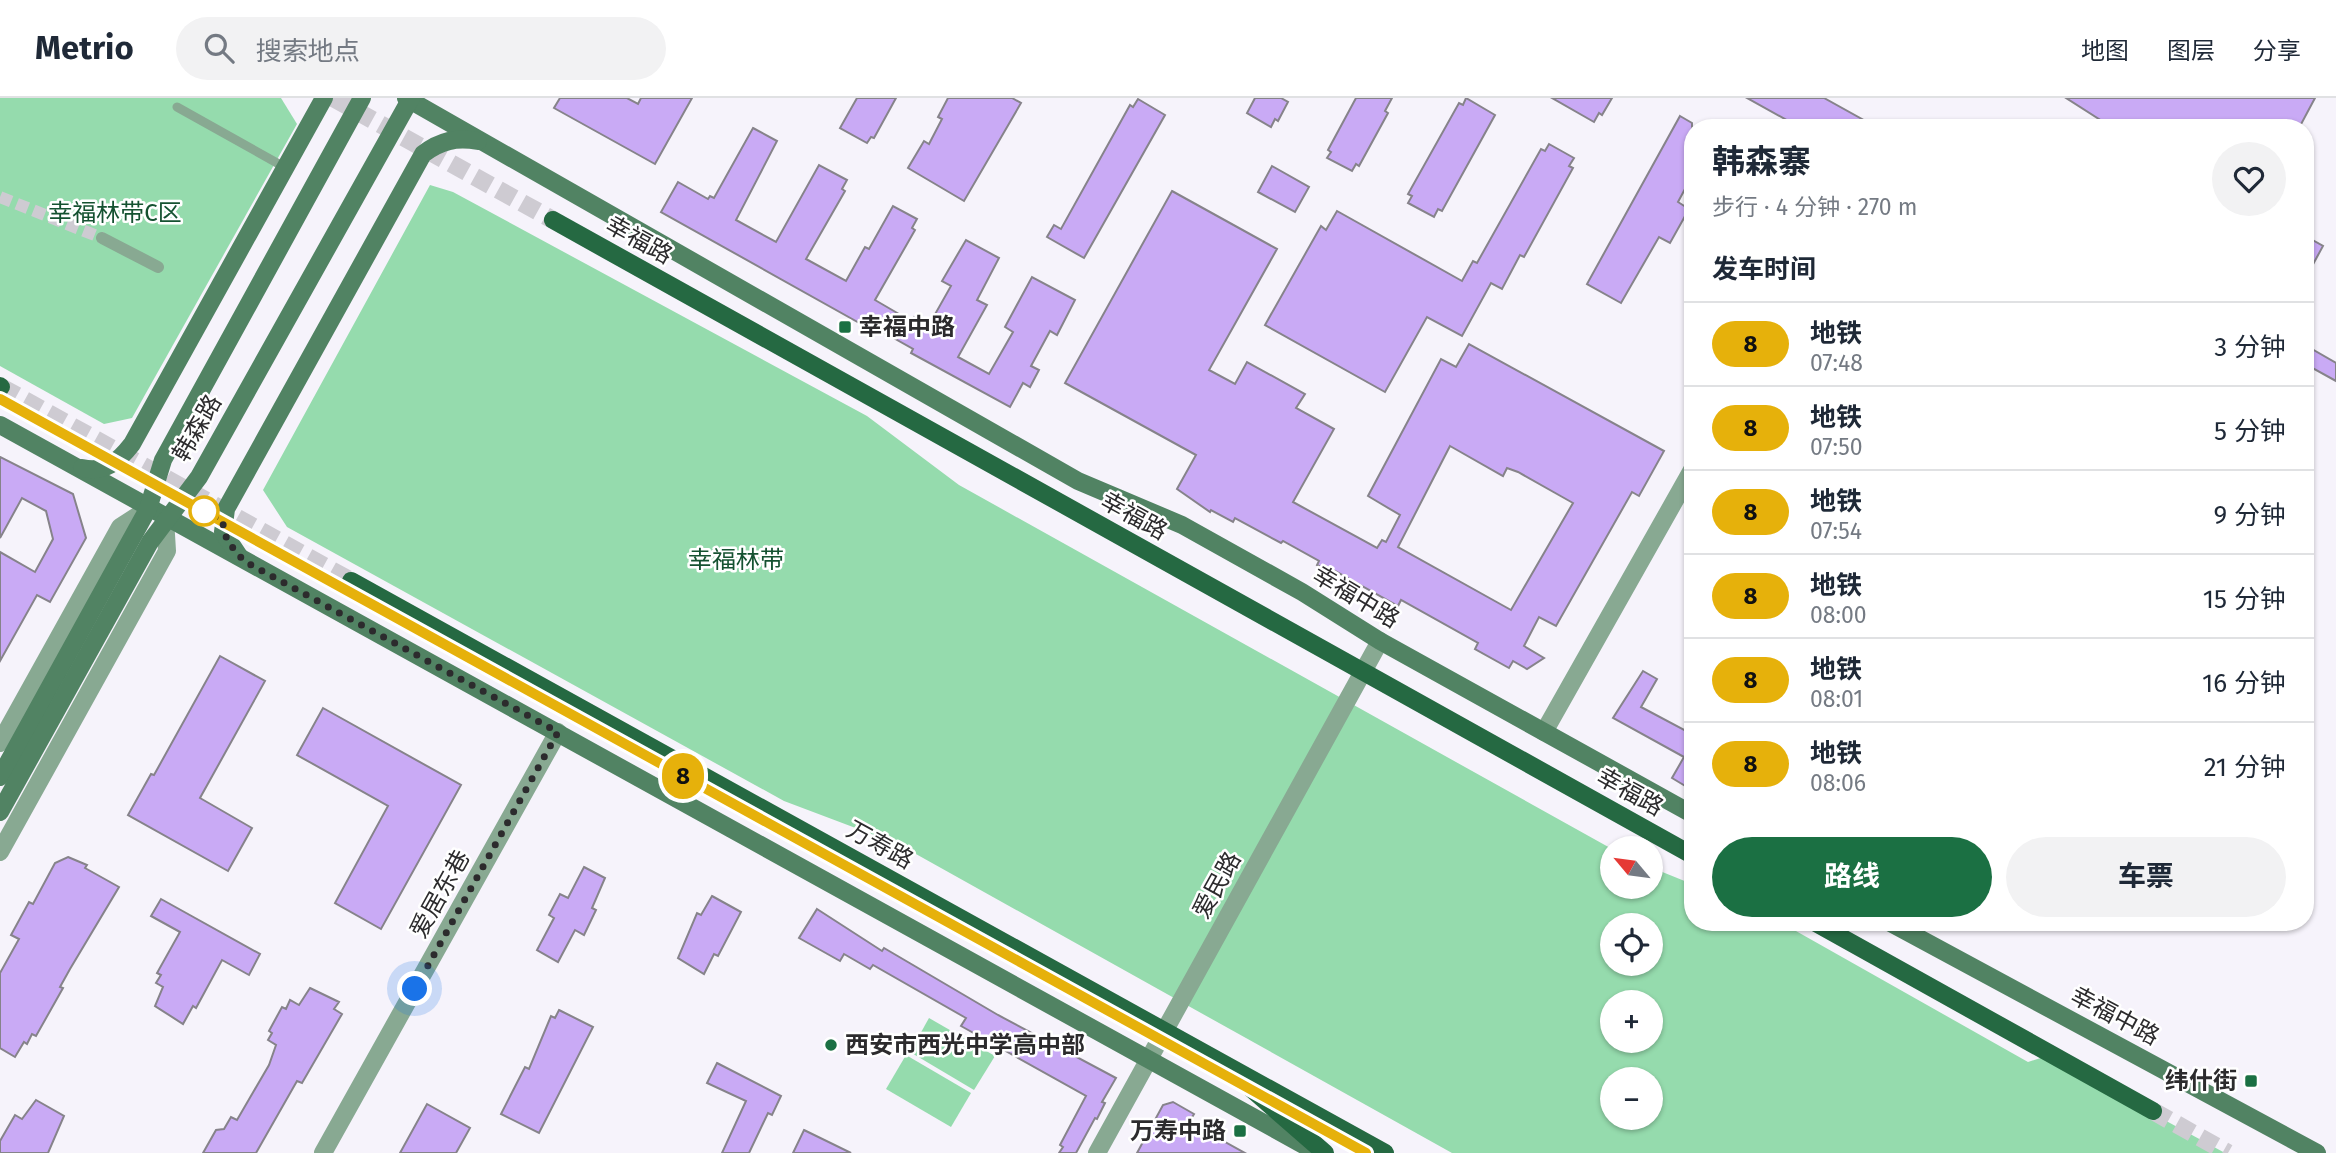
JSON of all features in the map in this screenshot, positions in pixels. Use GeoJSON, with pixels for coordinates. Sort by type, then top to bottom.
{"type":"FeatureCollection","features":[{"type":"Feature","properties":{"kind":"main road"},"geometry":{"type":"LineString","coordinates":[[68,464],[85,470],[102,469],[119,461],[132,444],[324,98]]}},
{"type":"Feature","properties":{"kind":"main road","name":"韩森路"},"geometry":{"type":"LineString","coordinates":[[0,777],[148,509],[163,460],[362,98]]}},
{"type":"Feature","properties":{"kind":"main road","name":"韩森路"},"geometry":{"type":"LineString","coordinates":[[0,812],[165,518],[198,477],[409,99]]}},
{"type":"Feature","properties":{"kind":"main road","name":"幸福中路"},"geometry":{"type":"LineString","coordinates":[[409,99],[1078,481],[1182,525],[1302,592],[1380,641],[1684,810]]}},
{"type":"Feature","properties":{"kind":"main road"},"geometry":{"type":"LineString","coordinates":[[244,561],[223,532],[226,509],[423,154],[437,143],[452,140],[485,143]]}},
{"type":"Feature","properties":{"kind":"main road","name":"幸福路"},"geometry":{"type":"LineString","coordinates":[[553,220],[1684,851]]}},
{"type":"Feature","properties":{"kind":"main road"},"geometry":{"type":"LineString","coordinates":[[0,425],[1318,1153]]}},
{"type":"Feature","properties":{"kind":"main road","name":"万寿路"},"geometry":{"type":"LineString","coordinates":[[351,581],[1385,1153]]}},
{"type":"Feature","properties":{"kind":"main road"},"geometry":{"type":"LineString","coordinates":[[1830,931],[2153,1111]]}},
{"type":"Feature","properties":{"kind":"main road","name":"幸福中路"},"geometry":{"type":"LineString","coordinates":[[1906,931],[2317,1153]]}},
{"type":"Feature","properties":{"kind":"main road"},"geometry":{"type":"LineString","coordinates":[[1217,1059],[1325,1153]]}},
{"type":"Feature","properties":{"kind":"street"},"geometry":{"type":"LineString","coordinates":[[102,238],[158,267]]}},
{"type":"Feature","properties":{"kind":"street"},"geometry":{"type":"LineString","coordinates":[[1544,732],[1684,484]]}},
{"type":"Feature","properties":{"kind":"street"},"geometry":{"type":"LineString","coordinates":[[0,743],[120,527],[148,509]]}},
{"type":"Feature","properties":{"kind":"street"},"geometry":{"type":"LineString","coordinates":[[0,852],[167,551],[165,518]]}},
{"type":"Feature","properties":{"kind":"street","name":"爱民路"},"geometry":{"type":"LineString","coordinates":[[1097,1153],[1380,641]]}},
{"type":"Feature","properties":{"kind":"street","name":"爱居东巷"},"geometry":{"type":"LineString","coordinates":[[323,1153],[558,732]]}},
{"type":"Feature","properties":{"kind":"lane"},"geometry":{"type":"LineString","coordinates":[[177,107],[286,168]]}},
{"type":"Feature","properties":{"kind":"green space","name":"幸福林带C区"},"geometry":{"type":"Polygon","coordinates":[[[0,98],[281,98],[297,124],[132,418],[104,424],[0,366],[0,98]]]}},
{"type":"Feature","properties":{"kind":"green space","name":"幸福林带"},"geometry":{"type":"Polygon","coordinates":[[[430,185],[453,192],[867,416],[959,485],[1600,842],[1600,900],[1662,900],[1663,872],[1684,881],[1684,931],[1796,931],[2028,1062],[2047,1056],[2225,1153],[1452,1153],[898,844],[784,801],[287,527],[263,490],[430,185]]]}},
{"type":"Feature","properties":{"kind":"green space"},"geometry":{"type":"Polygon","coordinates":[[[929,1018],[995,1056],[974,1090],[910,1052],[929,1018]]]}},
{"type":"Feature","properties":{"kind":"green space"},"geometry":{"type":"Polygon","coordinates":[[[906,1055],[971,1093],[951,1127],[886,1089],[906,1055]]]}},
{"type":"Feature","properties":{"kind":"building"},"geometry":{"type":"Polygon","coordinates":[[[560,98],[627,98],[638,104],[641,98],[692,98],[655,164],[554,108],[560,98]]]}},
{"type":"Feature","properties":{"kind":"building"},"geometry":{"type":"Polygon","coordinates":[[[857,98],[896,98],[874,138],[871,137],[867,143],[840,128],[857,98]]]}},
{"type":"Feature","properties":{"kind":"building"},"geometry":{"type":"Polygon","coordinates":[[[948,98],[1012,98],[1021,103],[964,201],[908,168],[924,141],[929,144],[942,119],[938,117],[948,98]]]}},
{"type":"Feature","properties":{"kind":"building"},"geometry":{"type":"Polygon","coordinates":[[[1255,98],[1281,98],[1288,102],[1278,121],[1275,119],[1271,127],[1247,113],[1255,98]]]}},
{"type":"Feature","properties":{"kind":"building"},"geometry":{"type":"Polygon","coordinates":[[[1356,98],[1392,98],[1385,111],[1388,113],[1359,166],[1356,164],[1352,171],[1327,158],[1331,152],[1328,150],[1356,98]]]}},
{"type":"Feature","properties":{"kind":"building"},"geometry":{"type":"Polygon","coordinates":[[[1466,98],[1495,115],[1442,211],[1438,209],[1434,217],[1408,203],[1412,196],[1408,194],[1459,103],[1463,105],[1466,98]]]}},
{"type":"Feature","properties":{"kind":"building"},"geometry":{"type":"Polygon","coordinates":[[[1552,98],[1612,98],[1602,115],[1599,113],[1594,122],[1552,98]]]}},
{"type":"Feature","properties":{"kind":"building"},"geometry":{"type":"Polygon","coordinates":[[[1747,98],[1824,98],[1862,119],[1785,119],[1747,98]]]}},
{"type":"Feature","properties":{"kind":"building"},"geometry":{"type":"Polygon","coordinates":[[[2066,98],[2315,98],[2304,119],[2099,119],[2066,98]]]}},
{"type":"Feature","properties":{"kind":"building"},"geometry":{"type":"Polygon","coordinates":[[[1138,99],[1165,115],[1084,258],[1047,237],[1054,225],[1061,229],[1130,105],[1133,107],[1138,99]]]}},
{"type":"Feature","properties":{"kind":"building"},"geometry":{"type":"Polygon","coordinates":[[[1680,116],[1685,119],[1684,191],[1678,202],[1684,206],[1684,218],[1670,243],[1659,237],[1621,303],[1587,284],[1680,116]]]}},
{"type":"Feature","properties":{"kind":"building"},"geometry":{"type":"Polygon","coordinates":[[[753,128],[777,141],[736,220],[776,242],[819,165],[847,180],[842,189],[845,191],[806,259],[846,281],[865,247],[869,249],[893,206],[917,219],[912,228],[915,230],[875,300],[911,321],[914,317],[929,325],[951,286],[942,281],[966,240],[999,258],[977,300],[987,305],[958,357],[989,374],[1013,332],[1005,327],[1032,277],[1075,300],[1057,335],[1050,331],[1031,366],[1039,370],[1030,387],[1023,383],[1010,407],[911,353],[913,349],[881,331],[879,334],[661,212],[678,182],[708,199],[710,196],[714,198],[753,128]]]}},
{"type":"Feature","properties":{"kind":"building"},"geometry":{"type":"Polygon","coordinates":[[[1549,144],[1574,158],[1569,166],[1573,168],[1524,257],[1520,255],[1502,289],[1491,283],[1462,336],[1427,317],[1385,392],[1265,325],[1321,226],[1326,230],[1337,211],[1462,281],[1473,261],[1477,263],[1541,149],[1545,151],[1549,144]]]}},
{"type":"Feature","properties":{"kind":"building"},"geometry":{"type":"Polygon","coordinates":[[[1272,166],[1309,187],[1295,212],[1258,192],[1272,166]]]}},
{"type":"Feature","properties":{"kind":"building"},"geometry":{"type":"Polygon","coordinates":[[[1172,191],[1277,249],[1209,370],[1235,384],[1247,362],[1305,394],[1296,408],[1334,429],[1293,502],[1377,548],[1382,540],[1386,542],[1400,515],[1368,496],[1441,359],[1456,367],[1469,344],[1664,451],[1639,496],[1632,492],[1556,626],[1539,617],[1524,646],[1544,658],[1527,669],[1513,661],[1509,668],[1475,649],[1478,643],[1401,600],[1398,606],[1335,571],[1334,574],[1317,565],[1319,561],[1283,541],[1281,543],[1235,518],[1233,522],[1211,510],[1210,512],[1177,489],[1196,455],[1065,383],[1172,191]],[[1450,446],[1398,547],[1511,610],[1573,503],[1518,472],[1507,468],[1503,476],[1450,446]]]}},
{"type":"Feature","properties":{"kind":"building"},"geometry":{"type":"Polygon","coordinates":[[[2314,241],[2323,246],[2314,262],[2314,241]]]}},
{"type":"Feature","properties":{"kind":"building"},"geometry":{"type":"Polygon","coordinates":[[[2314,350],[2336,363],[2336,381],[2314,369],[2314,350]]]}},
{"type":"Feature","properties":{"kind":"building"},"geometry":{"type":"Polygon","coordinates":[[[0,457],[73,494],[86,538],[50,602],[37,595],[0,661],[0,552],[35,572],[53,539],[46,511],[22,498],[0,538],[0,457]]]}},
{"type":"Feature","properties":{"kind":"building"},"geometry":{"type":"Polygon","coordinates":[[[220,656],[265,681],[200,798],[252,828],[228,871],[128,815],[151,774],[154,775],[220,656]]]}},
{"type":"Feature","properties":{"kind":"building"},"geometry":{"type":"Polygon","coordinates":[[[1643,671],[1657,679],[1641,707],[1684,730],[1684,757],[1613,718],[1643,671]]]}},
{"type":"Feature","properties":{"kind":"building"},"geometry":{"type":"Polygon","coordinates":[[[323,708],[461,785],[381,929],[335,903],[388,806],[297,755],[323,708]]]}},
{"type":"Feature","properties":{"kind":"building"},"geometry":{"type":"Polygon","coordinates":[[[1684,757],[1684,785],[1672,778],[1684,757]]]}},
{"type":"Feature","properties":{"kind":"building"},"geometry":{"type":"Polygon","coordinates":[[[68,857],[87,865],[85,868],[119,887],[70,969],[60,987],[63,988],[36,1036],[32,1034],[27,1044],[24,1042],[15,1057],[0,1048],[0,973],[19,939],[11,935],[29,902],[33,904],[55,863],[68,857]]]}},
{"type":"Feature","properties":{"kind":"building"},"geometry":{"type":"Polygon","coordinates":[[[584,867],[605,878],[592,908],[596,910],[584,935],[575,930],[558,962],[537,950],[554,918],[549,915],[560,894],[568,898],[584,867]]]}},
{"type":"Feature","properties":{"kind":"building"},"geometry":{"type":"Polygon","coordinates":[[[712,896],[741,912],[718,956],[714,954],[704,974],[678,958],[697,913],[701,915],[712,896]]]}},
{"type":"Feature","properties":{"kind":"building"},"geometry":{"type":"Polygon","coordinates":[[[161,899],[260,954],[249,975],[222,960],[196,1008],[193,1006],[183,1024],[155,1006],[163,987],[156,983],[161,975],[157,973],[180,932],[151,916],[161,899]]]}},
{"type":"Feature","properties":{"kind":"building"},"geometry":{"type":"Polygon","coordinates":[[[817,909],[882,951],[884,948],[998,1015],[1116,1078],[1102,1102],[1105,1103],[1097,1119],[1095,1118],[1076,1153],[1059,1153],[1063,1147],[1060,1145],[1086,1096],[961,1026],[966,1018],[873,965],[870,969],[844,954],[840,961],[799,938],[817,909]]]}},
{"type":"Feature","properties":{"kind":"building"},"geometry":{"type":"Polygon","coordinates":[[[310,988],[339,1002],[334,1009],[342,1014],[302,1083],[297,1081],[256,1153],[203,1153],[216,1130],[224,1129],[231,1117],[237,1120],[269,1065],[276,1045],[268,1040],[272,1033],[269,1031],[282,1007],[286,1009],[290,1000],[299,1005],[310,988]]]}},
{"type":"Feature","properties":{"kind":"building"},"geometry":{"type":"Polygon","coordinates":[[[559,1010],[593,1027],[539,1133],[501,1114],[525,1067],[529,1069],[551,1016],[555,1018],[559,1010]]]}},
{"type":"Feature","properties":{"kind":"building"},"geometry":{"type":"Polygon","coordinates":[[[717,1063],[781,1096],[772,1115],[768,1113],[749,1153],[722,1153],[746,1101],[707,1083],[717,1063]]]}},
{"type":"Feature","properties":{"kind":"building"},"geometry":{"type":"Polygon","coordinates":[[[36,1100],[64,1116],[48,1153],[0,1153],[0,1141],[15,1115],[22,1119],[36,1100]]]}},
{"type":"Feature","properties":{"kind":"building"},"geometry":{"type":"Polygon","coordinates":[[[1173,1102],[1194,1114],[1189,1122],[1245,1153],[1137,1153],[1163,1105],[1173,1102]]]}},
{"type":"Feature","properties":{"kind":"building"},"geometry":{"type":"Polygon","coordinates":[[[427,1104],[470,1128],[456,1153],[400,1153],[427,1104]]]}},
{"type":"Feature","properties":{"kind":"building"},"geometry":{"type":"Polygon","coordinates":[[[804,1130],[851,1153],[793,1153],[804,1130]]]}},
{"type":"Feature","properties":{"kind":"tunnel"},"geometry":{"type":"LineString","coordinates":[[333,98],[553,220]]}},
{"type":"Feature","properties":{"kind":"tunnel"},"geometry":{"type":"LineString","coordinates":[[0,197],[102,238]]}},
{"type":"Feature","properties":{"kind":"tunnel"},"geometry":{"type":"LineString","coordinates":[[1,387],[351,581]]}},
{"type":"Feature","properties":{"kind":"tunnel"},"geometry":{"type":"LineString","coordinates":[[2153,1111],[2228,1153]]}},
{"type":"Feature","properties":{"kind":"metro line","name":"8"},"geometry":{"type":"LineString","coordinates":[[0,399],[1366,1153]]}},
{"type":"Feature","properties":{"kind":"place","name":"幸福中路"},"geometry":{"type":"Point","coordinates":[845,327]}},
{"type":"Feature","properties":{"kind":"place","name":"西安市西光中学高中部"},"geometry":{"type":"Point","coordinates":[831,1045]}},
{"type":"Feature","properties":{"kind":"place","name":"纬什街"},"geometry":{"type":"Point","coordinates":[2251,1081]}},
{"type":"Feature","properties":{"kind":"place","name":"万寿中路"},"geometry":{"type":"Point","coordinates":[1240,1131]}},
{"type":"Feature","properties":{"kind":"route"},"geometry":{"type":"LineString","coordinates":[[204,511],[223,521],[223,532],[229,544],[244,561],[558,732],[415,989]]}}]}
